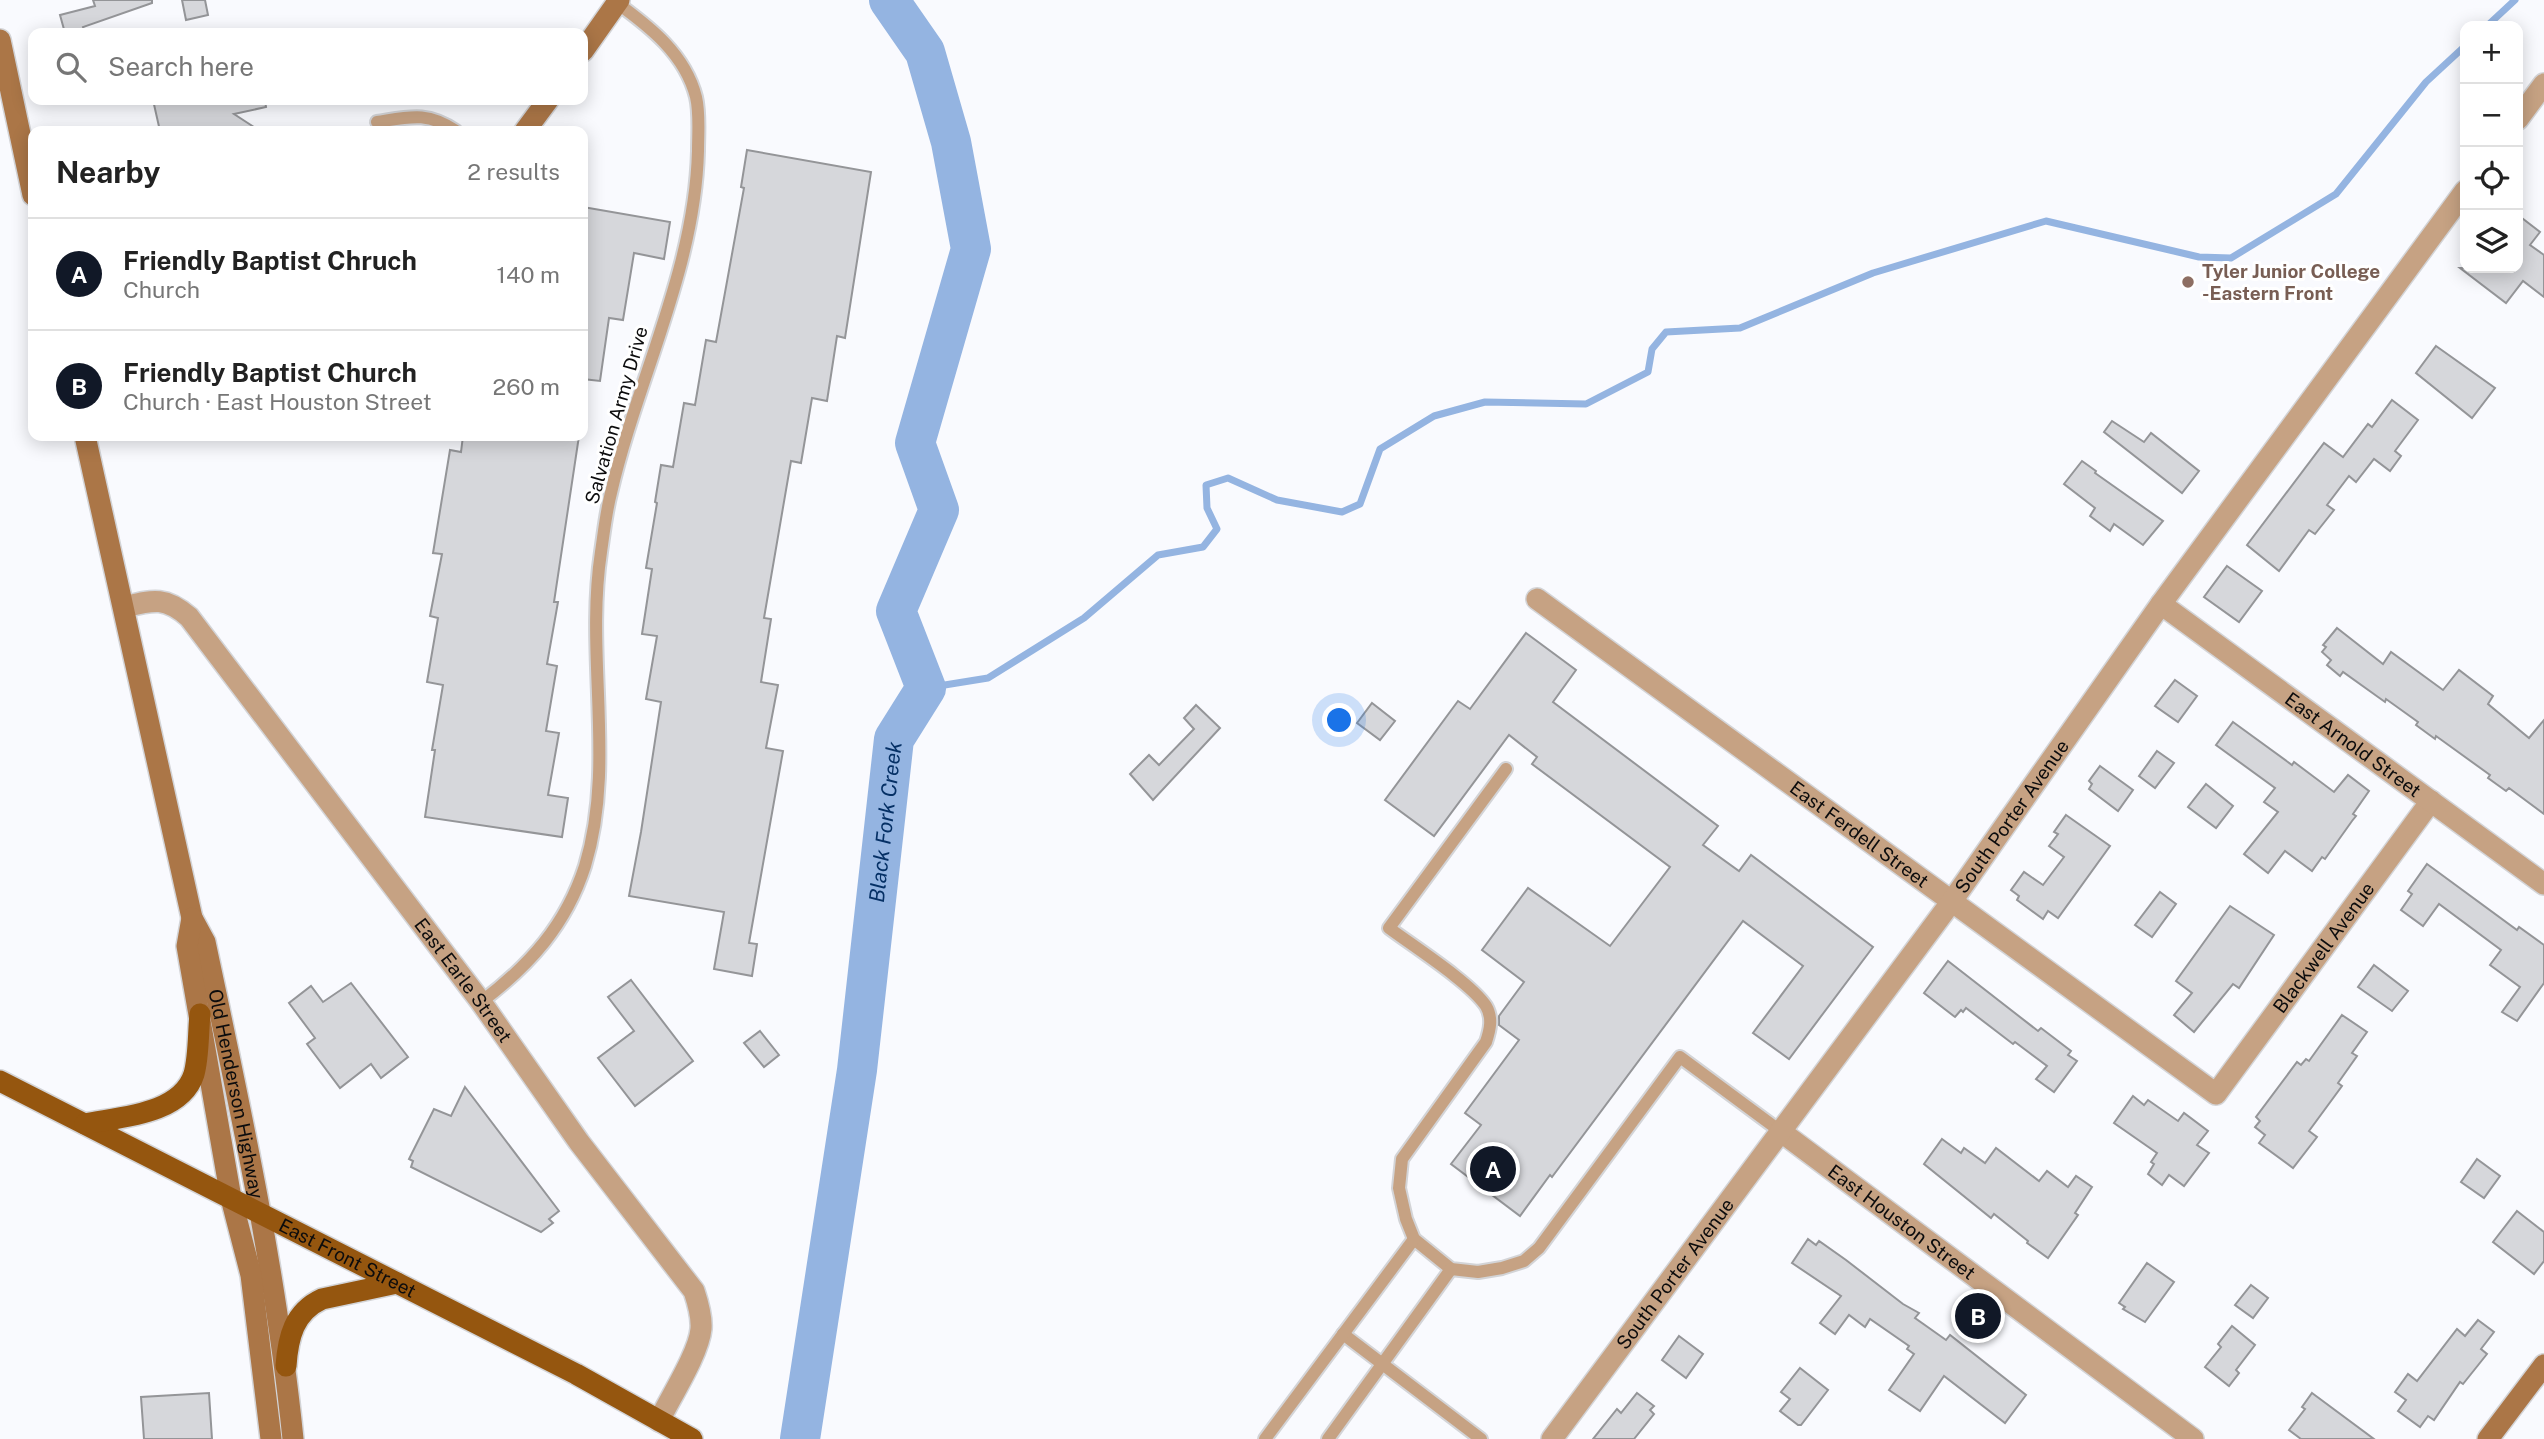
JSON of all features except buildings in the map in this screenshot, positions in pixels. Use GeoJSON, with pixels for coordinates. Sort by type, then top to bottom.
{"type":"FeatureCollection","features":[{"type":"Feature","properties":{"kind":"main road"},"geometry":{"type":"LineString","coordinates":[[588,44],[618,2]]}},
{"type":"Feature","properties":{"kind":"main road"},"geometry":{"type":"LineString","coordinates":[[0,40],[28,172]]}},
{"type":"Feature","properties":{"kind":"main road"},"geometry":{"type":"LineString","coordinates":[[529,126],[544,105]]}},
{"type":"Feature","properties":{"kind":"main road","name":"Old Henderson Highway"},"geometry":{"type":"LineString","coordinates":[[86,441],[192,918],[205,942],[262,1215],[286,1366],[293,1439]]}},
{"type":"Feature","properties":{"kind":"main road","name":"Old Henderson Highway"},"geometry":{"type":"LineString","coordinates":[[192,918],[187,946],[231,1198],[251,1275],[271,1439]]}},
{"type":"Feature","properties":{"kind":"main road"},"geometry":{"type":"LineString","coordinates":[[85,1124],[163,1106],[183,1091],[194,1073],[200,1014]]}},
{"type":"Feature","properties":{"kind":"main road","name":"East Front Street"},"geometry":{"type":"LineString","coordinates":[[0,1081],[576,1374],[692,1439]]}},
{"type":"Feature","properties":{"kind":"main road"},"geometry":{"type":"LineString","coordinates":[[286,1366],[290,1331],[311,1304],[322,1298],[397,1283]]}},
{"type":"Feature","properties":{"kind":"main road"},"geometry":{"type":"LineString","coordinates":[[2488,1439],[2544,1365]]}},
{"type":"Feature","properties":{"kind":"street"},"geometry":{"type":"LineString","coordinates":[[2523,112],[2544,84]]}},
{"type":"Feature","properties":{"kind":"street","name":"South Porter Avenue"},"geometry":{"type":"LineString","coordinates":[[1552,1439],[1952,901],[2161,604],[2460,198]]}},
{"type":"Feature","properties":{"kind":"street","name":"East Earle Street"},"geometry":{"type":"LineString","coordinates":[[124,607],[159,600],[169,602],[189,617],[481,1002],[579,1142],[694,1291],[701,1330],[696,1347],[659,1421]]}},
{"type":"Feature","properties":{"kind":"street","name":"East Ferdell Street"},"geometry":{"type":"LineString","coordinates":[[1537,600],[2216,1094]]}},
{"type":"Feature","properties":{"kind":"street","name":"East Arnold Street"},"geometry":{"type":"LineString","coordinates":[[2161,604],[2544,884]]}},
{"type":"Feature","properties":{"kind":"street","name":"Blackwell Avenue"},"geometry":{"type":"LineString","coordinates":[[2216,1094],[2431,801]]}},
{"type":"Feature","properties":{"kind":"street","name":"East Houston Street"},"geometry":{"type":"LineString","coordinates":[[1780,1131],[2193,1439]]}},
{"type":"Feature","properties":{"kind":"lane","name":"Salvation Army Drive"},"geometry":{"type":"LineString","coordinates":[[481,1002],[507,982],[541,949],[568,909],[585,864],[600,774],[595,646],[600,556],[611,492],[678,273],[694,202],[698,123],[693,89],[683,67],[662,38],[618,2]]}},
{"type":"Feature","properties":{"kind":"lane"},"geometry":{"type":"LineString","coordinates":[[377,122],[425,116],[448,126]]}},
{"type":"Feature","properties":{"kind":"lane"},"geometry":{"type":"LineString","coordinates":[[1506,769],[1389,928],[1472,990],[1486,1007],[1491,1020],[1486,1042],[1402,1158],[1399,1188],[1414,1239],[1451,1269],[1478,1272],[1524,1261],[1539,1248],[1680,1058],[1780,1131]]}},
{"type":"Feature","properties":{"kind":"lane"},"geometry":{"type":"LineString","coordinates":[[1265,1439],[1414,1239]]}},
{"type":"Feature","properties":{"kind":"lane"},"geometry":{"type":"LineString","coordinates":[[1328,1439],[1451,1269]]}},
{"type":"Feature","properties":{"kind":"lane"},"geometry":{"type":"LineString","coordinates":[[1343,1334],[1481,1439]]}},
{"type":"Feature","properties":{"kind":"waterway","name":"Black Fork Creek"},"geometry":{"type":"LineString","coordinates":[[800,1439],[857,1070],[894,739],[926,688],[896,611],[939,510],[915,443],[971,249],[951,142],[925,52],[889,0]]}},
{"type":"Feature","properties":{"kind":"waterway"},"geometry":{"type":"LineString","coordinates":[[2492,21],[2515,0]]}},
{"type":"Feature","properties":{"kind":"waterway"},"geometry":{"type":"LineString","coordinates":[[926,688],[988,678],[1084,618],[1158,555],[1203,547],[1217,529],[1207,508],[1206,485],[1228,478],[1277,500],[1342,512],[1360,504],[1380,449],[1434,416],[1485,402],[1586,404],[1648,372],[1652,349],[1666,332],[1740,328],[1873,273],[2046,221],[2199,257],[2231,258],[2336,194],[2426,82],[2460,51]]}},
{"type":"Feature","properties":{"kind":"place","name":"Tyler Junior College -Eastern Front"},"geometry":{"type":"Point","coordinates":[2188,282]}},
{"type":"Feature","properties":{"kind":"place","name":"Friendly Baptist Chruch"},"geometry":{"type":"Point","coordinates":[1493,1169]}},
{"type":"Feature","properties":{"kind":"place","name":"Friendly Baptist Church"},"geometry":{"type":"Point","coordinates":[1978,1316]}}]}
